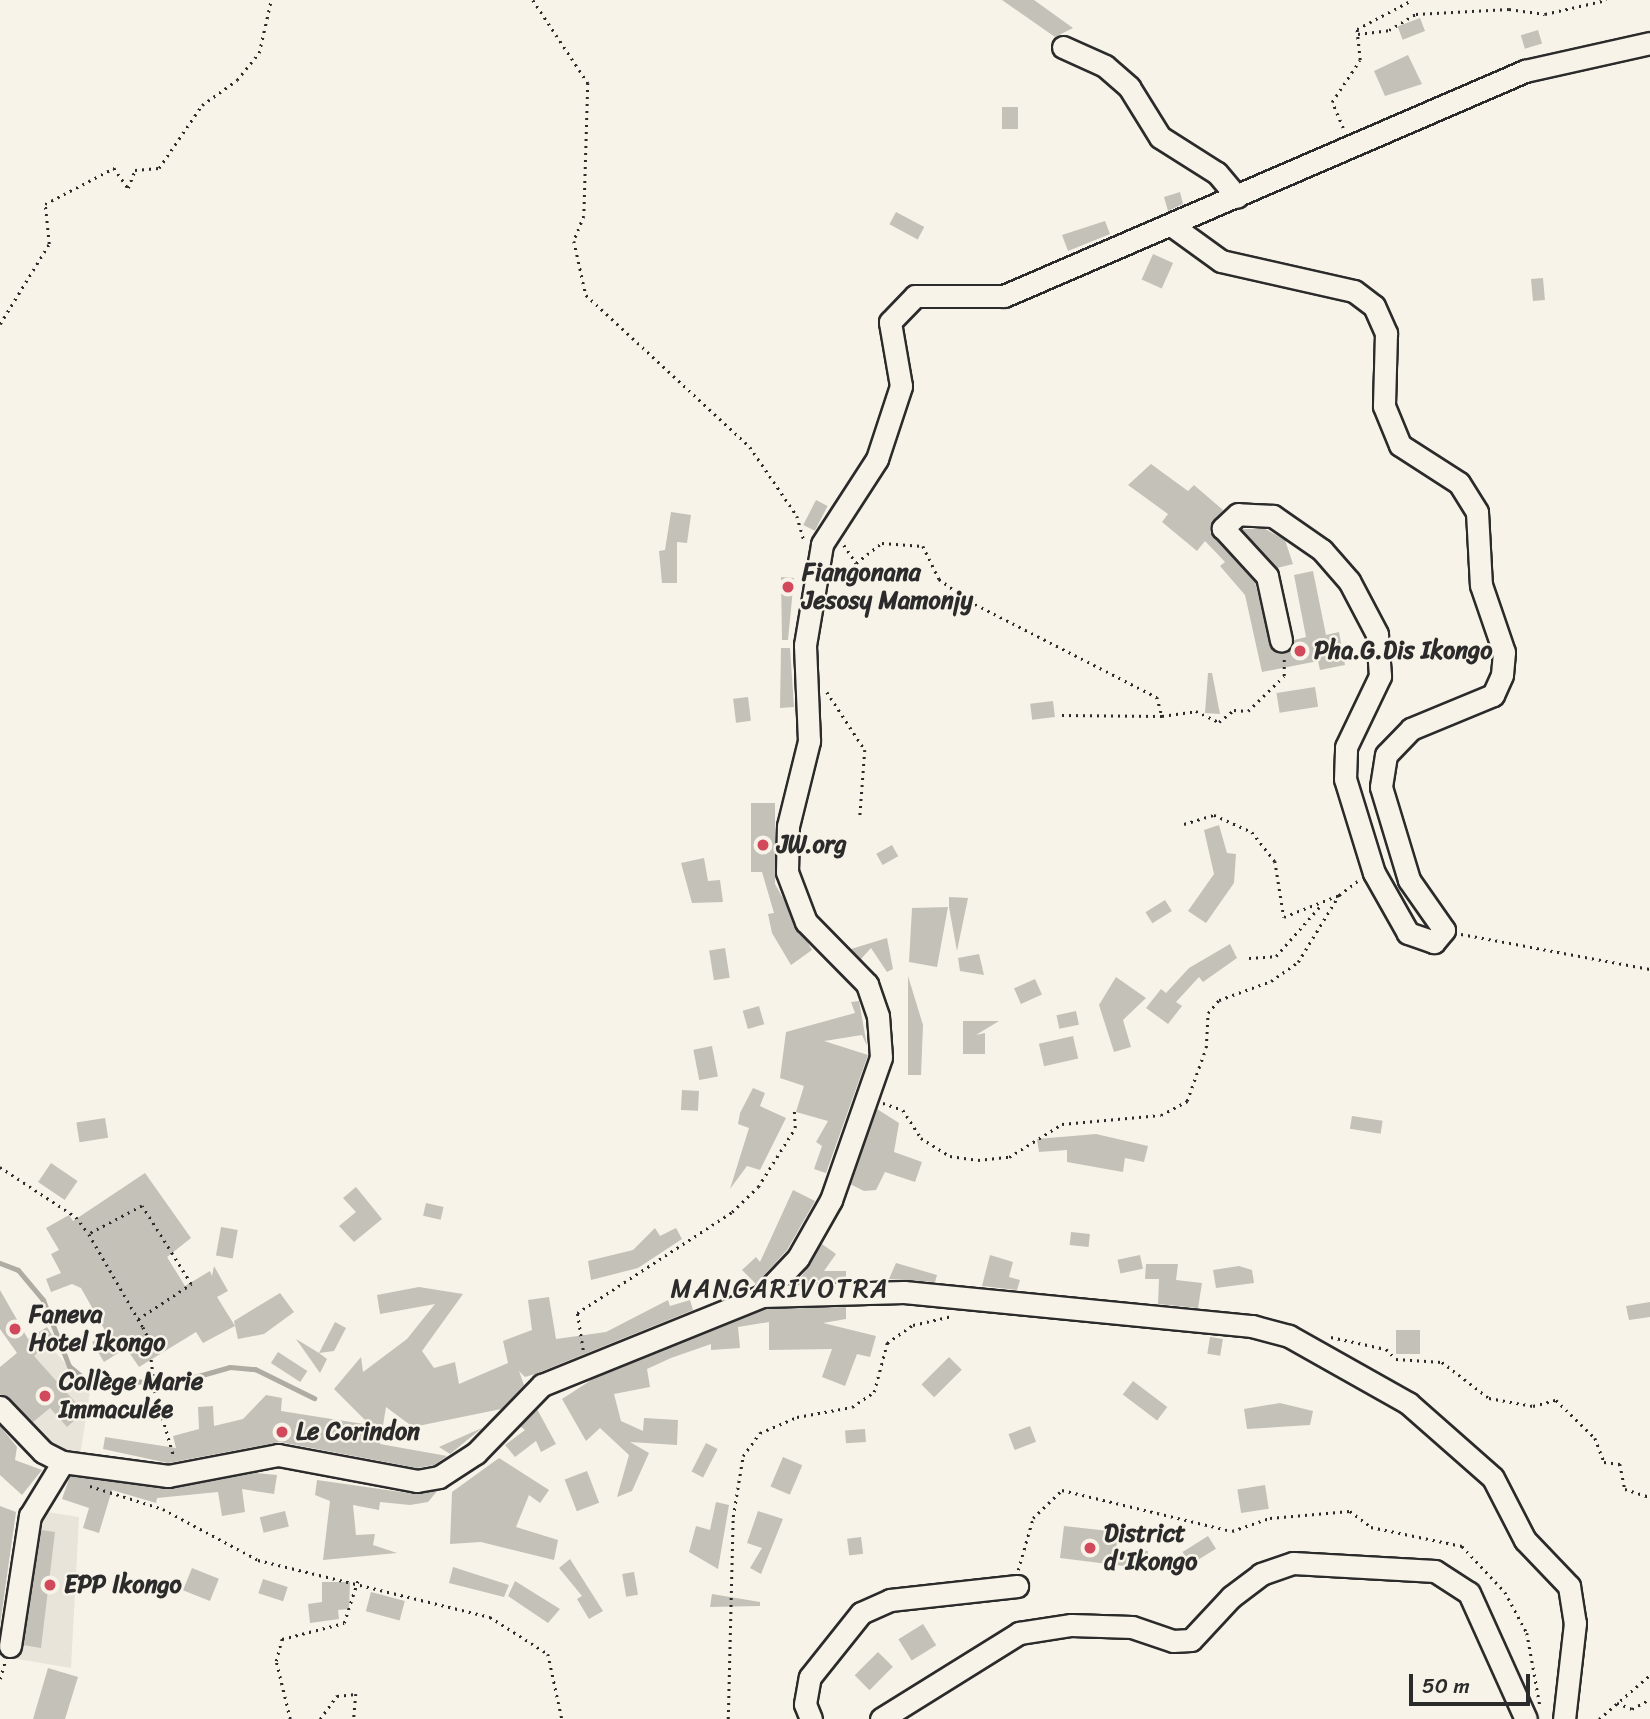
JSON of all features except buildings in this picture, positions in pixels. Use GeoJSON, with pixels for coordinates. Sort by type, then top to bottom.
{"type":"FeatureCollection","features":[{"type":"Feature","properties":{"kind":"street"},"geometry":{"type":"LineString","coordinates":[[762,1296],[798,1258],[831,1200],[881,1057],[878,1016],[867,984],[806,922],[788,872],[788,826],[809,741],[806,674],[822,544],[877,459],[901,386],[890,321],[915,296],[1004,296],[1174,227],[1344,145],[1525,71],[1650,43]]}},
{"type":"Feature","properties":{"kind":"street"},"geometry":{"type":"LineString","coordinates":[[1063,47],[1105,66],[1129,87],[1160,137],[1217,173],[1237,197]]}},
{"type":"Feature","properties":{"kind":"street"},"geometry":{"type":"LineString","coordinates":[[1174,227],[1221,261],[1354,291],[1374,306],[1386,333],[1384,406],[1400,444],[1459,484],[1477,512],[1481,585],[1504,652],[1502,675],[1493,695],[1411,729],[1386,755],[1381,788],[1409,880],[1444,930],[1426,944],[1408,933],[1374,873],[1345,779],[1346,747],[1380,676],[1377,634],[1349,581],[1322,551],[1273,516],[1248,511],[1230,520],[1223,528],[1229,540],[1268,576],[1281,640]]}},
{"type":"Feature","properties":{"kind":"street"},"geometry":{"type":"LineString","coordinates":[[0,1407],[43,1452],[72,1463],[177,1475],[278,1455],[392,1480],[439,1477],[476,1453],[542,1385],[762,1296],[904,1293],[1252,1326],[1289,1336],[1408,1402],[1493,1478],[1525,1540],[1569,1586],[1575,1623],[1564,1719]]}},
{"type":"Feature","properties":{"kind":"street"},"geometry":{"type":"LineString","coordinates":[[10,1646],[30,1517],[72,1463]]}},
{"type":"Feature","properties":{"kind":"street"},"geometry":{"type":"LineString","coordinates":[[881,1719],[1019,1633],[1071,1625],[1132,1627],[1172,1641],[1191,1640],[1241,1589],[1293,1563],[1436,1571],[1469,1593],[1526,1719]]}},
{"type":"Feature","properties":{"kind":"street"},"geometry":{"type":"LineString","coordinates":[[811,1719],[804,1704],[810,1676],[861,1613],[890,1600],[1017,1586]]}},
{"type":"Feature","properties":{"kind":"path"},"geometry":{"type":"LineString","coordinates":[[0,324],[50,243],[45,204],[101,172],[114,169],[128,188],[135,170],[159,168],[202,105],[237,80],[259,53],[271,0]]}},
{"type":"Feature","properties":{"kind":"path"},"geometry":{"type":"LineString","coordinates":[[533,0],[587,83],[584,216],[574,241],[586,295],[750,447],[797,516],[804,542],[843,544],[856,563],[882,543],[923,546],[939,579],[969,601],[1157,697],[1162,716]]}},
{"type":"Feature","properties":{"kind":"path"},"geometry":{"type":"LineString","coordinates":[[1358,34],[1412,0]]}},
{"type":"Feature","properties":{"kind":"path"},"geometry":{"type":"LineString","coordinates":[[1358,34],[1390,30],[1416,13],[1509,9],[1545,14],[1606,0]]}},
{"type":"Feature","properties":{"kind":"path"},"geometry":{"type":"LineString","coordinates":[[1344,145],[1332,102],[1360,60],[1358,34]]}},
{"type":"Feature","properties":{"kind":"path"},"geometry":{"type":"LineString","coordinates":[[1062,715],[1162,716],[1196,712],[1219,722],[1234,710],[1248,711],[1284,676],[1281,640]]}},
{"type":"Feature","properties":{"kind":"path"},"geometry":{"type":"LineString","coordinates":[[806,674],[840,703],[865,750],[860,816]]}},
{"type":"Feature","properties":{"kind":"path"},"geometry":{"type":"LineString","coordinates":[[1184,824],[1214,814],[1252,832],[1275,861],[1284,917],[1339,895],[1374,873]]}},
{"type":"Feature","properties":{"kind":"path"},"geometry":{"type":"LineString","coordinates":[[868,1098],[903,1110],[921,1138],[950,1156],[978,1160],[1009,1157],[1062,1124],[1161,1115],[1187,1101],[1206,1048],[1208,1013],[1219,1000],[1271,981],[1298,962],[1339,895]]}},
{"type":"Feature","properties":{"kind":"path"},"geometry":{"type":"LineString","coordinates":[[1249,958],[1276,956],[1324,901]]}},
{"type":"Feature","properties":{"kind":"path"},"geometry":{"type":"LineString","coordinates":[[1444,930],[1650,969]]}},
{"type":"Feature","properties":{"kind":"path"},"geometry":{"type":"LineString","coordinates":[[586,1365],[577,1313],[732,1212],[758,1187],[795,1128],[794,1111]]}},
{"type":"Feature","properties":{"kind":"path"},"geometry":{"type":"LineString","coordinates":[[0,1167],[76,1217],[89,1234],[138,1319],[149,1339],[155,1391],[177,1475]]}},
{"type":"Feature","properties":{"kind":"path"},"geometry":{"type":"LineString","coordinates":[[89,1234],[142,1206],[191,1284],[138,1319]]}},
{"type":"Feature","properties":{"kind":"path"},"geometry":{"type":"LineString","coordinates":[[728,1719],[733,1517],[743,1456],[760,1433],[797,1418],[852,1408],[874,1392],[887,1343],[914,1325],[959,1315]]}},
{"type":"Feature","properties":{"kind":"path"},"geometry":{"type":"LineString","coordinates":[[1318,1332],[1386,1349],[1396,1359],[1442,1362],[1489,1398],[1532,1406],[1556,1400],[1595,1438],[1604,1462],[1620,1464],[1625,1489],[1650,1497]]}},
{"type":"Feature","properties":{"kind":"path"},"geometry":{"type":"LineString","coordinates":[[72,1463],[88,1485],[163,1509],[258,1560],[358,1580],[490,1617],[548,1654],[562,1719]]}},
{"type":"Feature","properties":{"kind":"path"},"geometry":{"type":"LineString","coordinates":[[290,1719],[276,1661],[282,1639],[344,1623],[358,1580]]}},
{"type":"Feature","properties":{"kind":"path"},"geometry":{"type":"LineString","coordinates":[[1599,1719],[1650,1675]]}},
{"type":"Feature","properties":{"kind":"path"},"geometry":{"type":"LineString","coordinates":[[320,1719],[337,1696],[356,1694],[354,1719]]}},
{"type":"Feature","properties":{"kind":"path"},"geometry":{"type":"LineString","coordinates":[[1617,1703],[1632,1709],[1650,1699]]}},
{"type":"Feature","properties":{"kind":"shaded area","name":"Collège Marie Immaculée"},"geometry":{"type":"Polygon","coordinates":[[[48,1344],[90,1391],[80,1456],[56,1454],[0,1401],[0,1384],[48,1344]]]}},
{"type":"Feature","properties":{"kind":"shaded area","name":"EPP Ikongo"},"geometry":{"type":"Polygon","coordinates":[[[47,1512],[79,1517],[71,1668],[12,1658],[33,1521],[47,1512]]]}},
{"type":"Feature","properties":{"kind":"waterway"},"geometry":{"type":"LineString","coordinates":[[0,1263],[18,1270],[43,1300],[69,1366],[87,1381],[177,1382],[230,1367],[255,1369],[314,1398]]}},
{"type":"Feature","properties":{"kind":"place","name":"Fiangonana Jesosy Mamonjy"},"geometry":{"type":"Point","coordinates":[788,587]}},
{"type":"Feature","properties":{"kind":"place","name":"Pha.G.Dis Ikongo"},"geometry":{"type":"Point","coordinates":[1300,651]}},
{"type":"Feature","properties":{"kind":"place","name":"JW.org"},"geometry":{"type":"Point","coordinates":[763,845]}},
{"type":"Feature","properties":{"kind":"place","name":"Faneva Hotel Ikongo"},"geometry":{"type":"Point","coordinates":[15,1329]}},
{"type":"Feature","properties":{"kind":"place","name":"Collège Marie Immaculée"},"geometry":{"type":"Point","coordinates":[45,1396]}},
{"type":"Feature","properties":{"kind":"place","name":"Le Corindon"},"geometry":{"type":"Point","coordinates":[282,1432]}},
{"type":"Feature","properties":{"kind":"place","name":"District d'Ikongo"},"geometry":{"type":"Point","coordinates":[1090,1548]}},
{"type":"Feature","properties":{"kind":"place","name":"EPP Ikongo"},"geometry":{"type":"Point","coordinates":[50,1585]}},
{"type":"Feature","properties":{"kind":"district","name":"MANGARIVOTRA"},"geometry":{"type":"Point","coordinates":[780,1289]}}]}
